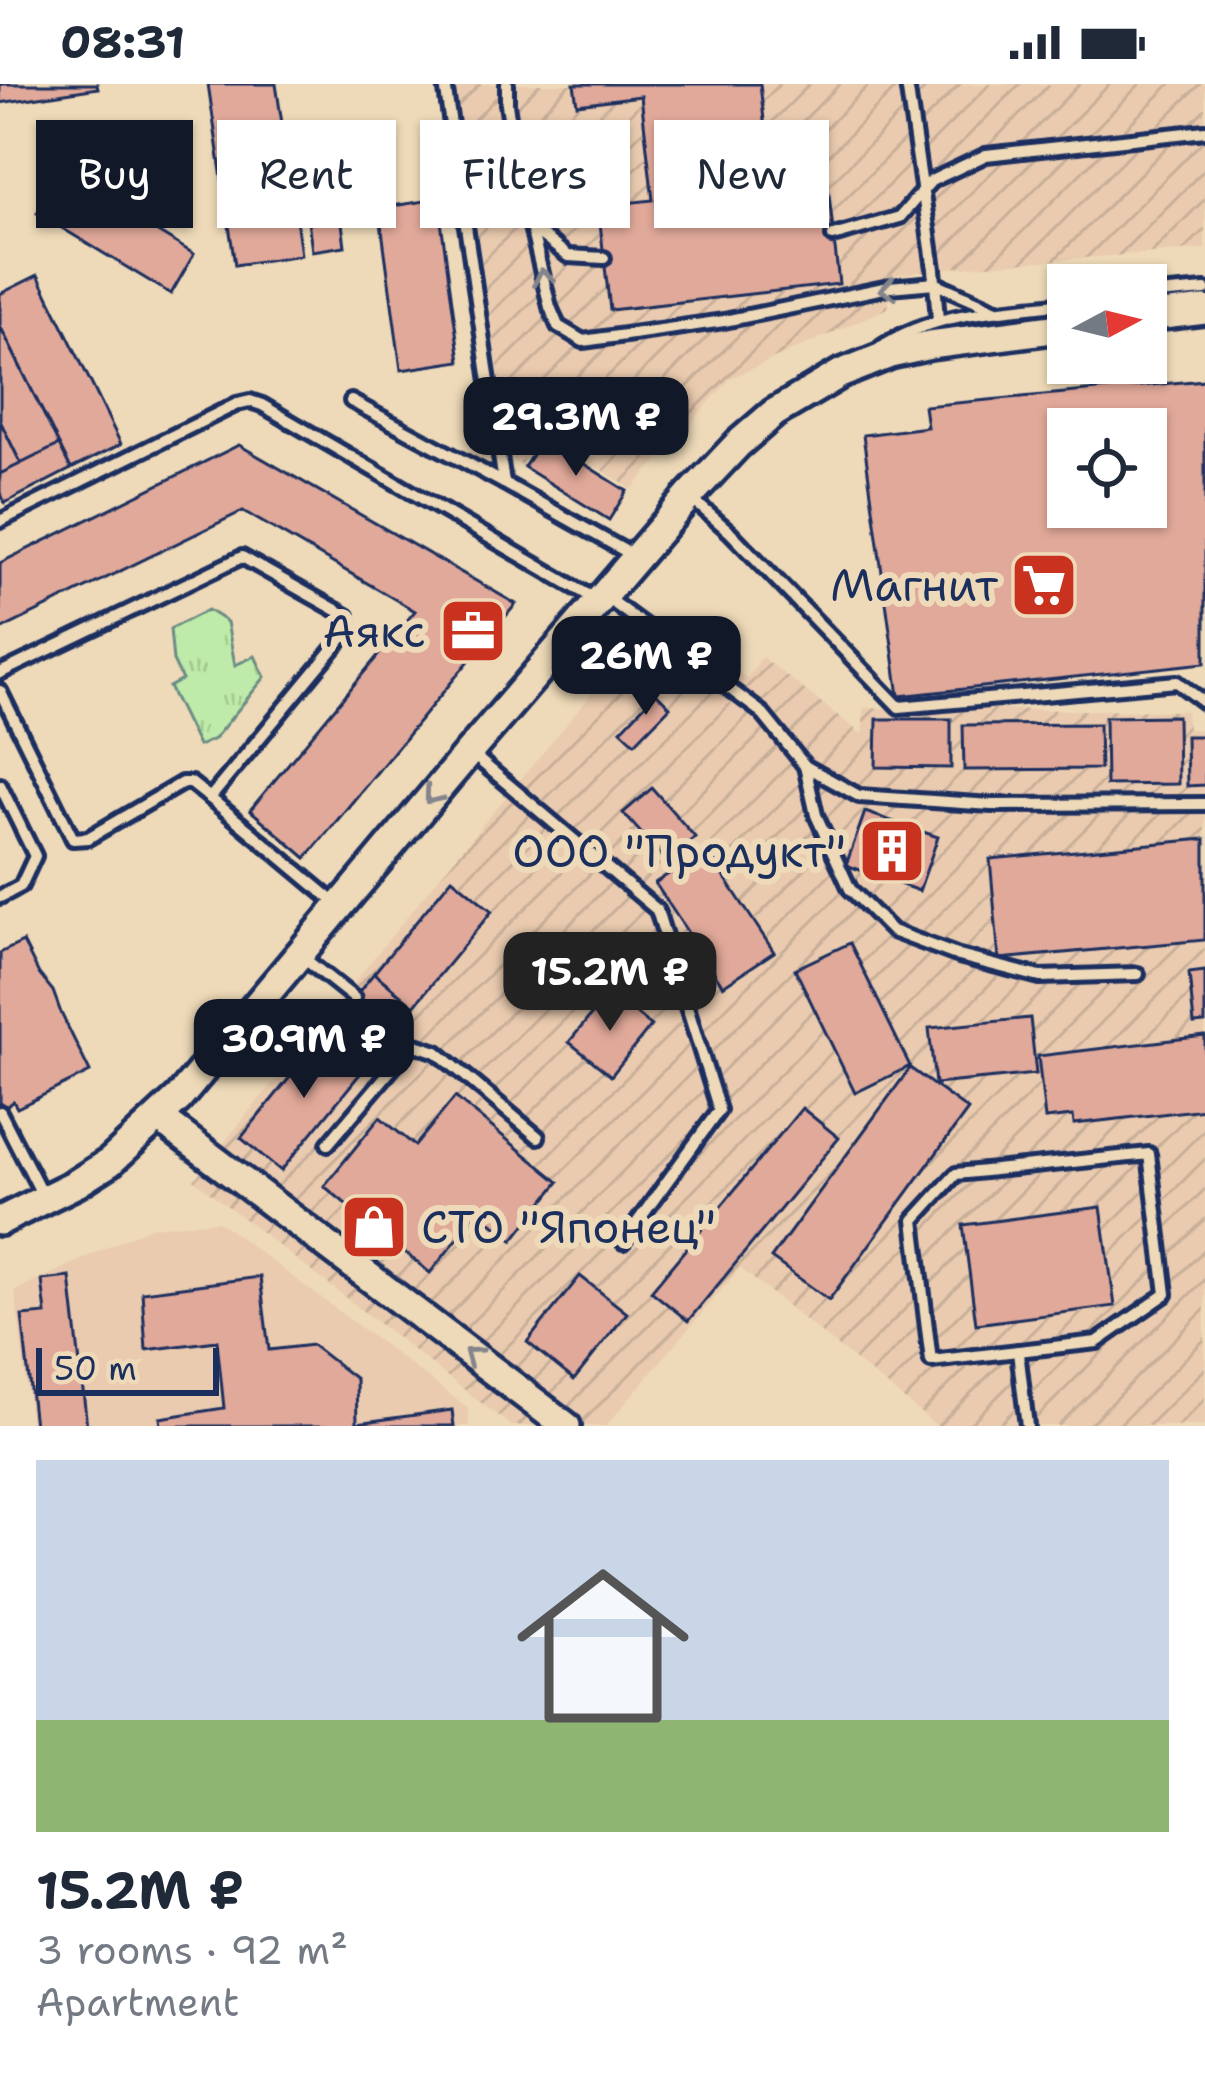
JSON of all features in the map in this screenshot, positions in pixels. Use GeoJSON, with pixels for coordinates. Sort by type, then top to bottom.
{"type":"FeatureCollection","features":[{"type":"Feature","properties":{"kind":"main road"},"geometry":{"type":"LineString","coordinates":[[1167,315],[1205,310]]}},
{"type":"Feature","properties":{"kind":"main road"},"geometry":{"type":"LineString","coordinates":[[0,1221],[110,1162],[159,1118],[689,496],[774,413],[840,374],[890,354],[1047,330]]}},
{"type":"Feature","properties":{"kind":"main road"},"geometry":{"type":"LineString","coordinates":[[159,1118],[566,1426]]}},
{"type":"Feature","properties":{"kind":"lane"},"geometry":{"type":"LineString","coordinates":[[445,84],[504,483]]}},
{"type":"Feature","properties":{"kind":"lane"},"geometry":{"type":"LineString","coordinates":[[507,84],[509,120]]}},
{"type":"Feature","properties":{"kind":"lane"},"geometry":{"type":"LineString","coordinates":[[907,84],[938,320]]}},
{"type":"Feature","properties":{"kind":"lane"},"geometry":{"type":"LineString","coordinates":[[833,236],[900,217],[932,181],[986,154],[1205,130]]}},
{"type":"Feature","properties":{"kind":"lane"},"geometry":{"type":"LineString","coordinates":[[531,228],[558,326],[583,340],[724,322],[889,287],[934,283],[999,311]]}},
{"type":"Feature","properties":{"kind":"lane"},"geometry":{"type":"LineString","coordinates":[[532,228],[568,256],[604,258]]}},
{"type":"Feature","properties":{"kind":"lane"},"geometry":{"type":"LineString","coordinates":[[1167,294],[1205,290]]}},
{"type":"Feature","properties":{"kind":"lane"},"geometry":{"type":"LineString","coordinates":[[840,374],[899,335],[938,320],[1047,305]]}},
{"type":"Feature","properties":{"kind":"lane"},"geometry":{"type":"LineString","coordinates":[[0,521],[250,401],[602,599],[761,712],[805,766],[859,796],[992,805],[1205,804]]}},
{"type":"Feature","properties":{"kind":"lane"},"geometry":{"type":"LineString","coordinates":[[351,401],[636,557]]}},
{"type":"Feature","properties":{"kind":"lane"},"geometry":{"type":"LineString","coordinates":[[689,496],[730,532],[899,707],[1177,682],[1205,704]]}},
{"type":"Feature","properties":{"kind":"lane"},"geometry":{"type":"LineString","coordinates":[[0,673],[242,557],[347,616],[349,628],[344,636],[210,798]]}},
{"type":"Feature","properties":{"kind":"lane"},"geometry":{"type":"LineString","coordinates":[[0,691],[74,839],[88,838],[182,783],[191,783],[339,905]]}},
{"type":"Feature","properties":{"kind":"lane"},"geometry":{"type":"LineString","coordinates":[[470,752],[657,910],[719,1110],[623,1242]]}},
{"type":"Feature","properties":{"kind":"lane"},"geometry":{"type":"LineString","coordinates":[[805,766],[815,814],[850,889],[892,931],[959,956],[1040,977],[1138,974]]}},
{"type":"Feature","properties":{"kind":"lane"},"geometry":{"type":"LineString","coordinates":[[0,785],[35,856],[21,886],[0,897]]}},
{"type":"Feature","properties":{"kind":"lane"},"geometry":{"type":"LineString","coordinates":[[298,954],[354,998]]}},
{"type":"Feature","properties":{"kind":"lane"},"geometry":{"type":"LineString","coordinates":[[394,1030],[412,1044],[437,1052],[538,1137]]}},
{"type":"Feature","properties":{"kind":"lane"},"geometry":{"type":"LineString","coordinates":[[328,1144],[412,1044]]}},
{"type":"Feature","properties":{"kind":"lane"},"geometry":{"type":"LineString","coordinates":[[0,1112],[44,1199]]}},
{"type":"Feature","properties":{"kind":"lane"},"geometry":{"type":"LineString","coordinates":[[1149,1154],[1166,1294],[1096,1342],[1018,1351],[931,1361],[914,1220],[956,1174],[1149,1154]]}},
{"type":"Feature","properties":{"kind":"lane"},"geometry":{"type":"LineString","coordinates":[[1018,1351],[1027,1426]]}},
{"type":"Feature","properties":{"kind":"shaded area"},"geometry":{"type":"Polygon","coordinates":[[[455,84],[1205,84],[1205,249],[888,276],[888,308],[731,378],[632,489],[541,432],[521,465],[513,461],[477,228],[630,228],[630,120],[460,120],[455,84]]]}},
{"type":"Feature","properties":{"kind":"shaded area"},"geometry":{"type":"Polygon","coordinates":[[[656,617],[747,678],[762,657],[863,735],[863,708],[1186,711],[1188,729],[1205,730],[1205,1426],[937,1426],[740,1268],[606,1426],[511,1426],[194,1180],[656,617]]]}},
{"type":"Feature","properties":{"kind":"shaded area"},"geometry":{"type":"Polygon","coordinates":[[[218,1221],[468,1408],[469,1426],[31,1426],[15,1291],[150,1227],[218,1221]]]}},
{"type":"Feature","properties":{"kind":"green space"},"geometry":{"type":"Polygon","coordinates":[[[208,610],[227,622],[235,665],[255,656],[265,677],[214,739],[198,746],[169,687],[182,680],[173,661],[170,629],[208,610]]]}},
{"type":"Feature","properties":{"kind":"building"},"geometry":{"type":"Polygon","coordinates":[[[0,84],[97,84],[98,88],[0,103],[0,84]]]}},
{"type":"Feature","properties":{"kind":"building"},"geometry":{"type":"Polygon","coordinates":[[[208,84],[276,84],[281,120],[217,120],[217,145],[208,84]]]}},
{"type":"Feature","properties":{"kind":"building"},"geometry":{"type":"Polygon","coordinates":[[[574,84],[760,84],[764,120],[654,120],[654,228],[829,228],[829,195],[839,284],[610,310],[601,228],[630,228],[630,203],[653,200],[641,96],[577,104],[574,84]]]}},
{"type":"Feature","properties":{"kind":"building"},"geometry":{"type":"Polygon","coordinates":[[[420,202],[420,228],[442,228],[460,361],[401,370],[382,228],[396,228],[396,205],[420,202]]]}},
{"type":"Feature","properties":{"kind":"building"},"geometry":{"type":"Polygon","coordinates":[[[62,228],[151,228],[194,254],[171,294],[62,228]]]}},
{"type":"Feature","properties":{"kind":"building"},"geometry":{"type":"Polygon","coordinates":[[[229,228],[297,228],[301,255],[235,265],[229,228]]]}},
{"type":"Feature","properties":{"kind":"building"},"geometry":{"type":"Polygon","coordinates":[[[309,228],[343,228],[345,246],[312,251],[309,228]]]}},
{"type":"Feature","properties":{"kind":"building"},"geometry":{"type":"Polygon","coordinates":[[[38,275],[121,444],[71,469],[0,326],[0,294],[38,275]]]}},
{"type":"Feature","properties":{"kind":"building"},"geometry":{"type":"Polygon","coordinates":[[[0,326],[59,445],[21,464],[0,421],[0,326]]]}},
{"type":"Feature","properties":{"kind":"building","name":"Магнит"},"geometry":{"type":"Polygon","coordinates":[[[1205,380],[1205,663],[899,696],[863,435],[927,427],[924,406],[1205,380]]]}},
{"type":"Feature","properties":{"kind":"building"},"geometry":{"type":"Polygon","coordinates":[[[0,421],[21,464],[0,474],[0,421]]]}},
{"type":"Feature","properties":{"kind":"building"},"geometry":{"type":"Polygon","coordinates":[[[543,438],[627,491],[609,520],[524,467],[543,438]]]}},
{"type":"Feature","properties":{"kind":"building"},"geometry":{"type":"Polygon","coordinates":[[[59,445],[71,469],[5,503],[0,474],[59,445]]]}},
{"type":"Feature","properties":{"kind":"building"},"geometry":{"type":"Polygon","coordinates":[[[239,445],[516,604],[306,858],[250,810],[415,611],[243,511],[0,630],[0,563],[239,445]]]}},
{"type":"Feature","properties":{"kind":"building"},"geometry":{"type":"Polygon","coordinates":[[[656,693],[670,707],[635,743],[621,730],[656,693]]]}},
{"type":"Feature","properties":{"kind":"building"},"geometry":{"type":"Polygon","coordinates":[[[1177,716],[1178,784],[1106,785],[1105,717],[1177,716]]]}},
{"type":"Feature","properties":{"kind":"building"},"geometry":{"type":"Polygon","coordinates":[[[877,719],[951,719],[951,768],[876,767],[877,719]]]}},
{"type":"Feature","properties":{"kind":"building"},"geometry":{"type":"Polygon","coordinates":[[[1099,724],[1100,769],[964,770],[963,725],[1099,724]]]}},
{"type":"Feature","properties":{"kind":"building"},"geometry":{"type":"Polygon","coordinates":[[[1186,736],[1205,736],[1205,785],[1187,786],[1186,736]]]}},
{"type":"Feature","properties":{"kind":"building"},"geometry":{"type":"Polygon","coordinates":[[[652,788],[695,837],[667,862],[623,813],[652,788]]]}},
{"type":"Feature","properties":{"kind":"building","name":"ООО \"Продукт\""},"geometry":{"type":"Polygon","coordinates":[[[865,812],[938,837],[919,891],[846,865],[865,812]]]}},
{"type":"Feature","properties":{"kind":"building"},"geometry":{"type":"Polygon","coordinates":[[[1205,839],[1205,940],[999,959],[990,859],[1205,839]]]}},
{"type":"Feature","properties":{"kind":"building"},"geometry":{"type":"Polygon","coordinates":[[[706,849],[774,952],[723,986],[655,883],[706,849]]]}},
{"type":"Feature","properties":{"kind":"building"},"geometry":{"type":"Polygon","coordinates":[[[452,878],[492,911],[414,1006],[374,973],[452,878]]]}},
{"type":"Feature","properties":{"kind":"building"},"geometry":{"type":"Polygon","coordinates":[[[23,942],[53,991],[90,1072],[17,1108],[13,1101],[0,1112],[0,953],[23,942]]]}},
{"type":"Feature","properties":{"kind":"building"},"geometry":{"type":"Polygon","coordinates":[[[850,943],[910,1066],[855,1093],[795,969],[850,943]]]}},
{"type":"Feature","properties":{"kind":"building"},"geometry":{"type":"Polygon","coordinates":[[[1205,971],[1205,1023],[1194,1024],[1189,973],[1205,971]]]}},
{"type":"Feature","properties":{"kind":"building"},"geometry":{"type":"Polygon","coordinates":[[[374,973],[414,1006],[368,1064],[327,1031],[374,973]]]}},
{"type":"Feature","properties":{"kind":"building"},"geometry":{"type":"Polygon","coordinates":[[[610,992],[651,1026],[611,1076],[569,1042],[610,992]]]}},
{"type":"Feature","properties":{"kind":"building"},"geometry":{"type":"Polygon","coordinates":[[[1030,1018],[1036,1074],[935,1084],[929,1028],[1030,1018]]]}},
{"type":"Feature","properties":{"kind":"building"},"geometry":{"type":"Polygon","coordinates":[[[327,1031],[368,1064],[281,1171],[241,1138],[327,1031]]]}},
{"type":"Feature","properties":{"kind":"building"},"geometry":{"type":"Polygon","coordinates":[[[1205,1036],[1205,1109],[1074,1124],[1073,1116],[1045,1119],[1038,1056],[1205,1036]]]}},
{"type":"Feature","properties":{"kind":"building"},"geometry":{"type":"Polygon","coordinates":[[[910,1068],[968,1110],[829,1300],[771,1258],[910,1068]]]}},
{"type":"Feature","properties":{"kind":"building"},"geometry":{"type":"Polygon","coordinates":[[[455,1097],[559,1182],[513,1240],[479,1212],[430,1273],[324,1186],[380,1117],[415,1146],[455,1097]]]}},
{"type":"Feature","properties":{"kind":"building"},"geometry":{"type":"Polygon","coordinates":[[[802,1108],[839,1138],[688,1321],[651,1291],[802,1108]]]}},
{"type":"Feature","properties":{"kind":"building"},"geometry":{"type":"Polygon","coordinates":[[[1101,1207],[1115,1306],[976,1324],[963,1225],[1101,1207]]]}},
{"type":"Feature","properties":{"kind":"building"},"geometry":{"type":"Polygon","coordinates":[[[580,1276],[627,1313],[574,1380],[527,1342],[580,1276]]]}},
{"type":"Feature","properties":{"kind":"building"},"geometry":{"type":"Polygon","coordinates":[[[70,1277],[87,1426],[34,1426],[22,1316],[46,1314],[42,1280],[70,1277]]]}},
{"type":"Feature","properties":{"kind":"building"},"geometry":{"type":"Polygon","coordinates":[[[260,1277],[269,1350],[312,1345],[356,1379],[357,1423],[452,1410],[454,1426],[161,1426],[160,1418],[224,1408],[217,1341],[146,1350],[142,1292],[260,1277]]]}},
{"type":"Feature","properties":{"kind":"place","name":"Магнит"},"geometry":{"type":"Point","coordinates":[1044,585]}},
{"type":"Feature","properties":{"kind":"place","name":"Аякс"},"geometry":{"type":"Point","coordinates":[473,631]}},
{"type":"Feature","properties":{"kind":"place","name":"ООО \"Продукт\""},"geometry":{"type":"Point","coordinates":[892,851]}},
{"type":"Feature","properties":{"kind":"place","name":"СТО \"Японец\""},"geometry":{"type":"Point","coordinates":[374,1227]}}]}
